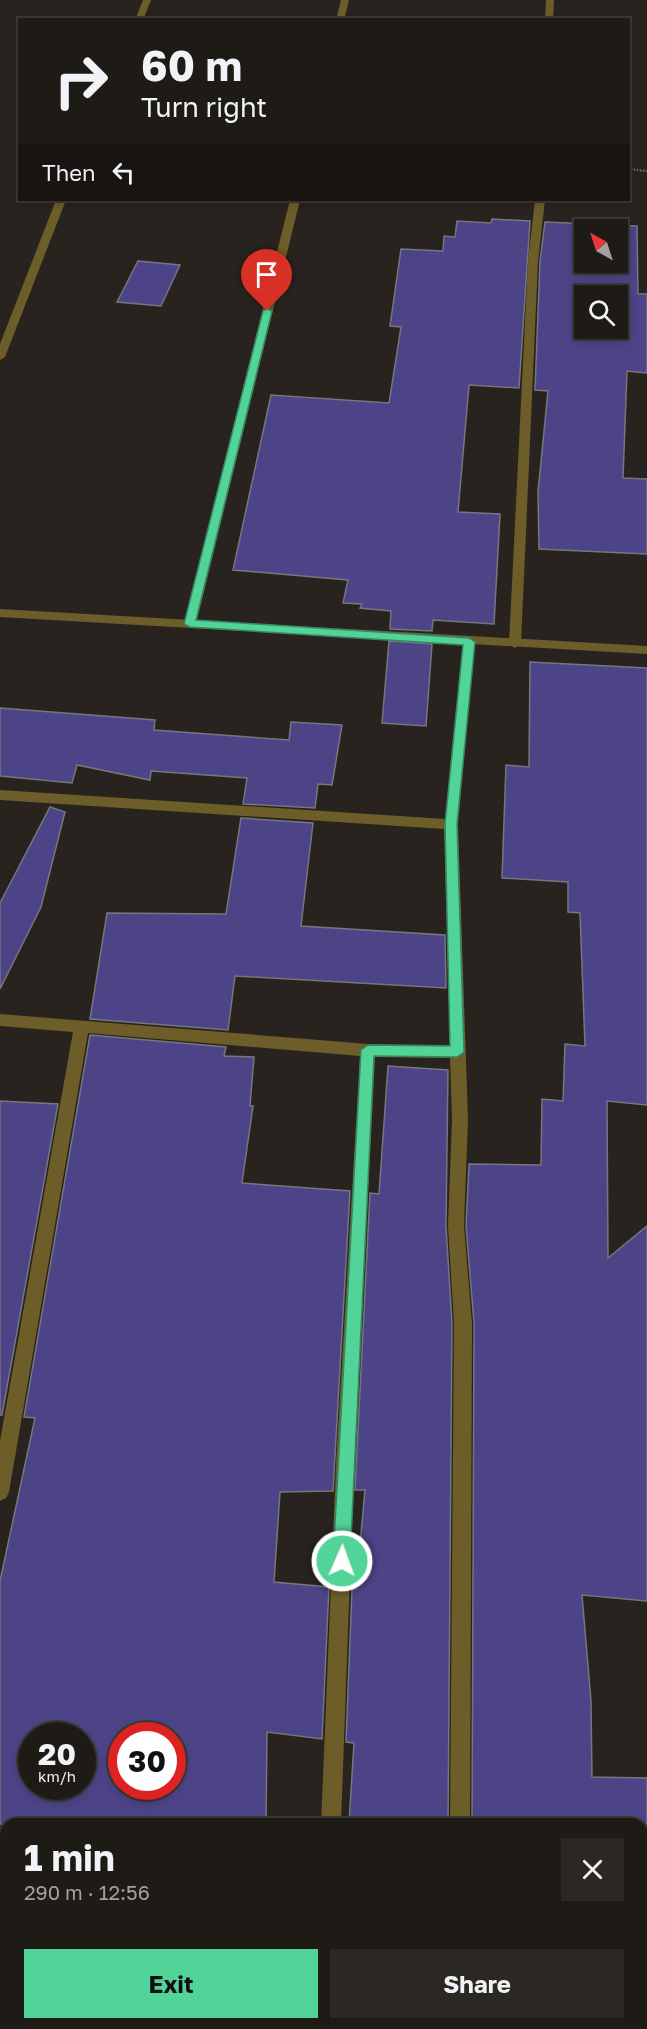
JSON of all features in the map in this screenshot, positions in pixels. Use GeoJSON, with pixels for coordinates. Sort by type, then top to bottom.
{"type":"FeatureCollection","features":[{"type":"Feature","properties":{"kind":"street"},"geometry":{"type":"LineString","coordinates":[[140,18],[147,0]]}},
{"type":"Feature","properties":{"kind":"street"},"geometry":{"type":"LineString","coordinates":[[340,18],[345,0]]}},
{"type":"Feature","properties":{"kind":"street"},"geometry":{"type":"LineString","coordinates":[[549,18],[550,0]]}},
{"type":"Feature","properties":{"kind":"street"},"geometry":{"type":"LineString","coordinates":[[0,357],[61,201]]}},
{"type":"Feature","properties":{"kind":"street"},"geometry":{"type":"LineString","coordinates":[[190,624],[295,201]]}},
{"type":"Feature","properties":{"kind":"street"},"geometry":{"type":"LineString","coordinates":[[515,644],[533,261],[540,201]]}},
{"type":"Feature","properties":{"kind":"street"},"geometry":{"type":"LineString","coordinates":[[0,613],[469,642],[647,650]]}},
{"type":"Feature","properties":{"kind":"street"},"geometry":{"type":"LineString","coordinates":[[460,1818],[463,1323],[456,1226],[460,1120],[451,824],[469,642]]}},
{"type":"Feature","properties":{"kind":"street"},"geometry":{"type":"LineString","coordinates":[[0,795],[451,824]]}},
{"type":"Feature","properties":{"kind":"street"},"geometry":{"type":"LineString","coordinates":[[0,1020],[368,1050],[457,1052]]}},
{"type":"Feature","properties":{"kind":"street"},"geometry":{"type":"LineString","coordinates":[[0,1492],[82,1026]]}},
{"type":"Feature","properties":{"kind":"street"},"geometry":{"type":"LineString","coordinates":[[331,1818],[345,1466],[368,1050]]}},
{"type":"Feature","properties":{"kind":"path"},"geometry":{"type":"LineString","coordinates":[[630,169],[647,171]]}},
{"type":"Feature","properties":{"kind":"building"},"geometry":{"type":"Polygon","coordinates":[[[492,219],[530,221],[519,388],[469,385],[458,512],[500,514],[494,624],[433,620],[432,631],[390,629],[391,611],[360,608],[362,604],[343,603],[348,580],[233,570],[271,395],[389,403],[401,327],[390,326],[401,249],[443,251],[444,236],[455,237],[457,221],[491,223],[492,219]]]}},
{"type":"Feature","properties":{"kind":"building"},"geometry":{"type":"Polygon","coordinates":[[[545,222],[574,223],[574,273],[628,273],[628,226],[637,226],[638,294],[647,294],[647,373],[627,371],[623,478],[647,479],[647,554],[539,549],[538,492],[548,391],[535,390],[540,261],[545,222]]]}},
{"type":"Feature","properties":{"kind":"building"},"geometry":{"type":"Polygon","coordinates":[[[138,261],[180,265],[161,306],[117,302],[138,261]]]}},
{"type":"Feature","properties":{"kind":"building"},"geometry":{"type":"Polygon","coordinates":[[[389,641],[432,644],[426,726],[382,723],[389,641]]]}},
{"type":"Feature","properties":{"kind":"building"},"geometry":{"type":"Polygon","coordinates":[[[530,662],[647,668],[647,1105],[607,1101],[608,1258],[647,1226],[647,1601],[582,1595],[591,1701],[592,1777],[647,1778],[647,1818],[472,1818],[474,1323],[466,1226],[469,1164],[541,1165],[542,1099],[563,1101],[565,1044],[585,1046],[580,913],[568,912],[568,882],[502,878],[506,765],[529,767],[530,662]]]}},
{"type":"Feature","properties":{"kind":"building"},"geometry":{"type":"Polygon","coordinates":[[[0,708],[155,720],[154,730],[289,740],[291,722],[342,725],[332,785],[318,784],[315,808],[243,804],[247,778],[151,771],[150,780],[77,765],[72,783],[0,776],[0,708]]]}},
{"type":"Feature","properties":{"kind":"building"},"geometry":{"type":"Polygon","coordinates":[[[50,807],[65,812],[41,907],[0,989],[0,903],[50,807]]]}},
{"type":"Feature","properties":{"kind":"building"},"geometry":{"type":"Polygon","coordinates":[[[241,818],[313,823],[301,926],[445,935],[446,988],[235,976],[228,1030],[90,1019],[107,913],[226,914],[241,818]]]}},
{"type":"Feature","properties":{"kind":"building"},"geometry":{"type":"Polygon","coordinates":[[[90,1035],[226,1047],[224,1056],[254,1057],[250,1106],[253,1106],[242,1183],[350,1191],[333,1491],[280,1492],[274,1582],[329,1587],[322,1739],[267,1732],[266,1818],[0,1818],[0,1581],[35,1418],[24,1417],[90,1035]]]}},
{"type":"Feature","properties":{"kind":"building"},"geometry":{"type":"Polygon","coordinates":[[[388,1066],[448,1070],[446,1226],[452,1323],[448,1818],[349,1818],[354,1743],[346,1742],[352,1589],[356,1589],[365,1490],[355,1490],[370,1193],[379,1194],[388,1066]]]}},
{"type":"Feature","properties":{"kind":"building"},"geometry":{"type":"Polygon","coordinates":[[[0,1101],[58,1104],[2,1415],[0,1415],[0,1101]]]}},
{"type":"Feature","properties":{"kind":"route"},"geometry":{"type":"LineString","coordinates":[[267,311],[190,624],[469,642],[451,824],[457,1052],[368,1050],[345,1466],[342,1561]]}}]}
